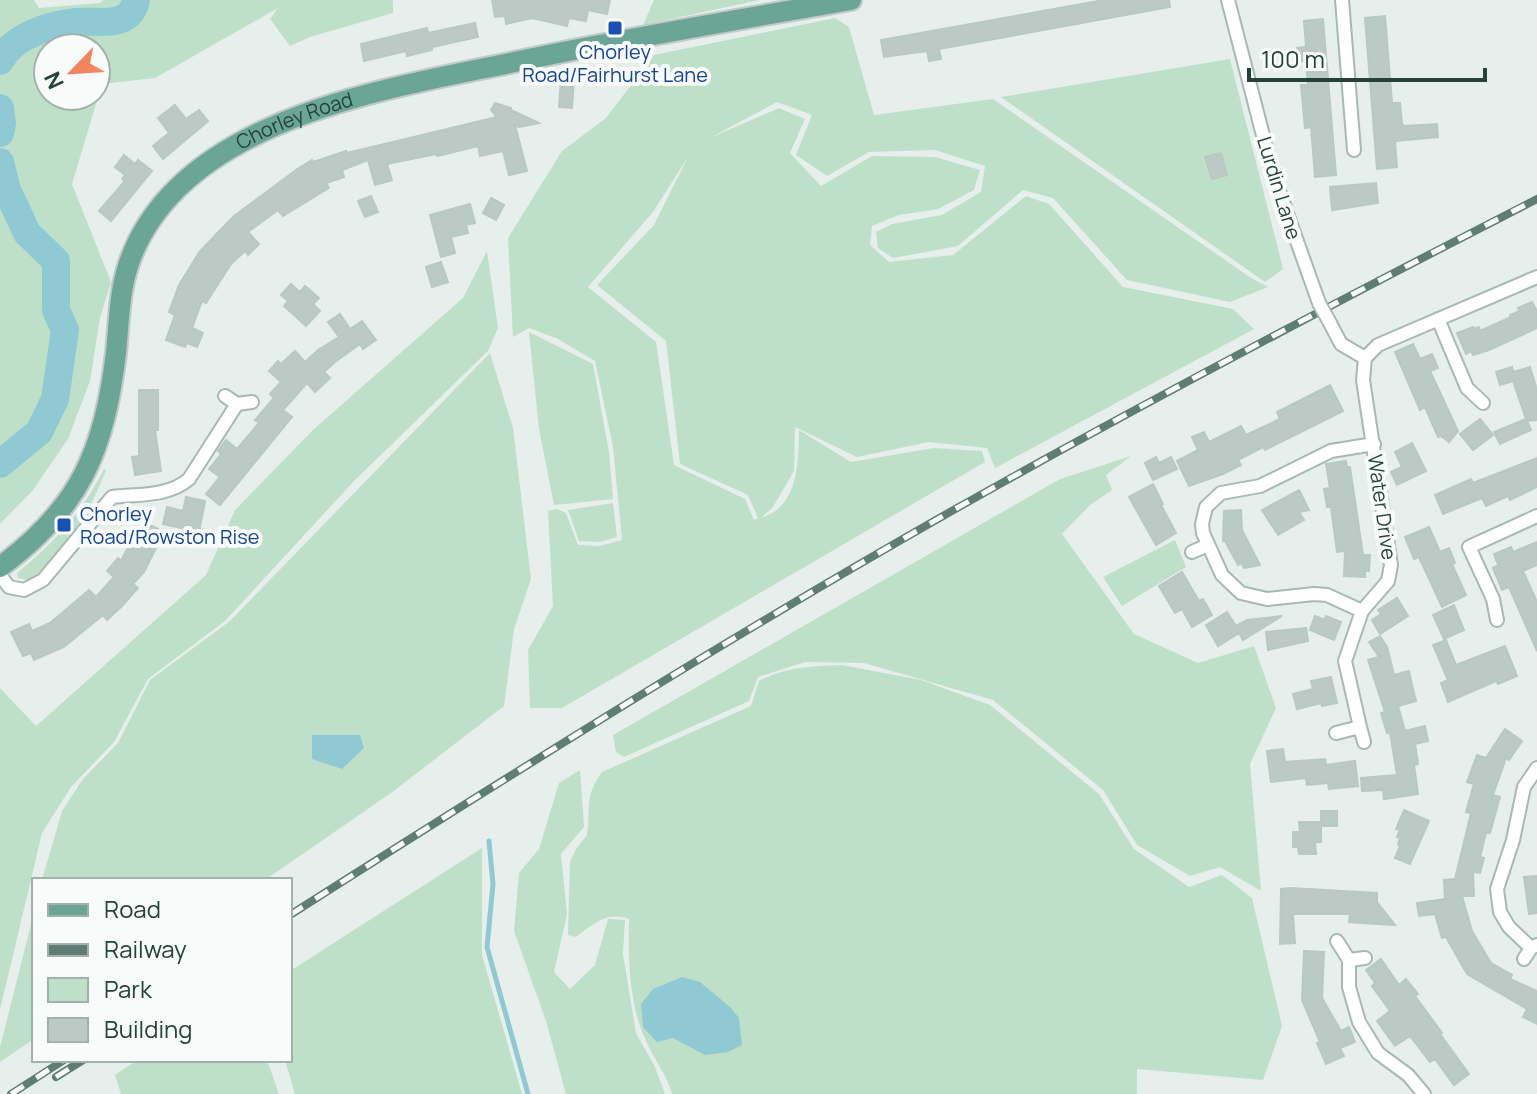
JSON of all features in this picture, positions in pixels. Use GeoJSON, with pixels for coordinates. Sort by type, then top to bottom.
{"type":"FeatureCollection","features":[{"type":"Feature","properties":{"kind":"main road","name":"Chorley Road"},"geometry":{"type":"LineString","coordinates":[[0,567],[47,528],[88,471],[101,437],[111,392],[122,290],[129,262],[144,232],[179,185],[209,162],[307,113],[409,82],[851,0]]}},
{"type":"Feature","properties":{"kind":"street","name":"Lurdin Lane"},"geometry":{"type":"LineString","coordinates":[[1228,0],[1273,174],[1319,303],[1341,344],[1365,358]]}},
{"type":"Feature","properties":{"kind":"street"},"geometry":{"type":"LineString","coordinates":[[1342,0],[1354,150]]}},
{"type":"Feature","properties":{"kind":"street"},"geometry":{"type":"LineString","coordinates":[[1365,358],[1378,345],[1537,277]]}},
{"type":"Feature","properties":{"kind":"street"},"geometry":{"type":"LineString","coordinates":[[1438,319],[1467,388],[1483,403]]}},
{"type":"Feature","properties":{"kind":"street","name":"Water Drive"},"geometry":{"type":"LineString","coordinates":[[1364,742],[1345,661],[1362,611],[1388,581],[1391,565],[1363,380],[1365,358]]}},
{"type":"Feature","properties":{"kind":"street"},"geometry":{"type":"LineString","coordinates":[[225,396],[237,404],[252,402]]}},
{"type":"Feature","properties":{"kind":"street"},"geometry":{"type":"LineString","coordinates":[[0,575],[9,587],[24,590],[43,580],[112,497],[165,492],[180,487],[189,479],[237,404]]}},
{"type":"Feature","properties":{"kind":"street"},"geometry":{"type":"LineString","coordinates":[[1362,611],[1327,595],[1267,599],[1241,593],[1222,575],[1203,533],[1203,515],[1212,499],[1221,493],[1260,486],[1331,451],[1374,444]]}},
{"type":"Feature","properties":{"kind":"street"},"geometry":{"type":"LineString","coordinates":[[1497,620],[1493,599],[1469,547],[1537,516]]}},
{"type":"Feature","properties":{"kind":"street"},"geometry":{"type":"LineString","coordinates":[[1192,552],[1208,545]]}},
{"type":"Feature","properties":{"kind":"street"},"geometry":{"type":"LineString","coordinates":[[1336,733],[1360,727]]}},
{"type":"Feature","properties":{"kind":"street"},"geometry":{"type":"LineString","coordinates":[[1531,950],[1509,927],[1500,912],[1497,889],[1513,840],[1524,787],[1537,768]]}},
{"type":"Feature","properties":{"kind":"street"},"geometry":{"type":"LineString","coordinates":[[1337,941],[1349,960],[1349,987],[1359,1022],[1378,1053],[1408,1075],[1424,1094]]}},
{"type":"Feature","properties":{"kind":"street"},"geometry":{"type":"LineString","coordinates":[[1349,960],[1365,958]]}},
{"type":"Feature","properties":{"kind":"green space"},"geometry":{"type":"Polygon","coordinates":[[[0,0],[34,0],[39,8],[100,3],[103,0],[393,0],[393,13],[310,37],[290,46],[270,19],[278,8],[155,78],[112,83],[112,32],[32,32],[32,112],[94,112],[72,184],[111,282],[100,318],[90,381],[68,439],[33,490],[0,524],[0,0]]]}},
{"type":"Feature","properties":{"kind":"green space"},"geometry":{"type":"Polygon","coordinates":[[[654,0],[760,0],[643,25],[654,0]]]}},
{"type":"Feature","properties":{"kind":"green space"},"geometry":{"type":"Polygon","coordinates":[[[835,18],[849,27],[874,115],[993,99],[1268,287],[1230,302],[1127,280],[1053,198],[1023,190],[958,246],[893,258],[878,248],[876,232],[892,224],[942,215],[981,192],[985,166],[935,150],[869,152],[827,176],[796,155],[812,115],[777,102],[710,138],[779,108],[805,119],[790,153],[821,186],[872,156],[935,157],[980,170],[974,190],[938,209],[899,215],[872,226],[870,245],[889,262],[953,255],[1026,196],[1049,204],[1123,287],[1233,309],[1254,329],[995,468],[987,448],[929,442],[857,457],[795,427],[794,471],[773,507],[761,518],[774,512],[789,494],[797,469],[799,430],[851,462],[934,448],[982,451],[985,462],[562,708],[530,708],[528,650],[553,606],[548,511],[557,509],[566,513],[578,545],[600,546],[622,540],[613,447],[595,361],[556,338],[529,328],[513,337],[508,238],[562,151],[606,118],[654,55],[835,18]],[[688,157],[653,212],[588,287],[656,342],[674,465],[745,499],[754,520],[758,518],[748,495],[680,464],[666,341],[597,285],[654,225],[688,157]]]}},
{"type":"Feature","properties":{"kind":"green space"},"geometry":{"type":"Polygon","coordinates":[[[1230,59],[1283,269],[1265,282],[1001,97],[1230,59]]]}},
{"type":"Feature","properties":{"kind":"green space"},"geometry":{"type":"Polygon","coordinates":[[[487,251],[498,328],[488,351],[355,480],[225,621],[148,679],[114,742],[71,787],[42,833],[0,1010],[0,688],[36,726],[206,575],[235,510],[314,429],[463,298],[487,251]]]}},
{"type":"Feature","properties":{"kind":"green space"},"geometry":{"type":"Polygon","coordinates":[[[529,332],[593,364],[609,452],[613,499],[554,505],[539,429],[529,332]]]}},
{"type":"Feature","properties":{"kind":"green space"},"geometry":{"type":"Polygon","coordinates":[[[490,353],[513,428],[531,579],[514,629],[504,706],[391,793],[268,878],[43,878],[62,811],[83,779],[118,743],[150,680],[230,621],[490,353]]]}},
{"type":"Feature","properties":{"kind":"green space"},"geometry":{"type":"Polygon","coordinates":[[[1131,456],[1106,475],[1112,490],[1090,505],[1062,534],[1134,634],[1198,663],[1254,646],[1276,708],[1250,764],[1261,891],[1220,867],[1190,876],[1137,845],[1103,790],[993,700],[864,663],[805,662],[758,677],[749,701],[624,757],[616,752],[613,735],[1060,479],[1131,456]]]}},
{"type":"Feature","properties":{"kind":"green space"},"geometry":{"type":"Polygon","coordinates":[[[104,469],[93,500],[66,545],[29,580],[18,578],[17,573],[77,513],[104,469]]]}},
{"type":"Feature","properties":{"kind":"green space"},"geometry":{"type":"Polygon","coordinates":[[[613,503],[617,537],[599,542],[579,541],[568,510],[613,503]]]}},
{"type":"Feature","properties":{"kind":"green space"},"geometry":{"type":"Polygon","coordinates":[[[1175,540],[1186,567],[1122,606],[1103,577],[1175,540]]]}},
{"type":"Feature","properties":{"kind":"green space"},"geometry":{"type":"Polygon","coordinates":[[[842,665],[921,680],[990,705],[1099,794],[1134,849],[1189,887],[1222,875],[1252,898],[1282,1026],[1263,1080],[1137,1069],[1137,1094],[672,1094],[636,1014],[630,966],[629,919],[607,918],[594,923],[576,937],[568,935],[570,862],[587,835],[589,802],[596,780],[602,772],[751,706],[759,681],[769,676],[789,670],[842,665]]]}},
{"type":"Feature","properties":{"kind":"green space"},"geometry":{"type":"Polygon","coordinates":[[[580,770],[584,827],[561,854],[567,914],[554,972],[570,989],[595,965],[608,919],[625,920],[623,954],[636,1033],[655,1067],[665,1094],[566,1094],[546,1021],[514,931],[519,873],[539,849],[559,783],[580,770]]]}},
{"type":"Feature","properties":{"kind":"green space"},"geometry":{"type":"Polygon","coordinates":[[[482,848],[482,955],[522,1094],[295,1094],[286,1062],[292,1062],[292,970],[482,848]]]}},
{"type":"Feature","properties":{"kind":"green space"},"geometry":{"type":"Polygon","coordinates":[[[32,921],[32,1040],[0,1062],[0,1047],[32,921]]]}},
{"type":"Feature","properties":{"kind":"green space"},"geometry":{"type":"Polygon","coordinates":[[[134,1062],[268,1062],[279,1094],[121,1094],[115,1075],[134,1062]]]}},
{"type":"Feature","properties":{"kind":"water"},"geometry":{"type":"Polygon","coordinates":[[[312,735],[360,735],[364,748],[342,769],[312,759],[312,735]]]}},
{"type":"Feature","properties":{"kind":"water"},"geometry":{"type":"Polygon","coordinates":[[[682,977],[700,982],[730,1007],[739,1018],[742,1045],[728,1052],[705,1055],[673,1038],[657,1042],[643,1027],[641,1004],[653,989],[682,977]]]}},
{"type":"Feature","properties":{"kind":"building"},"geometry":{"type":"Polygon","coordinates":[[[492,0],[610,0],[607,14],[588,10],[586,21],[569,18],[567,26],[532,18],[506,24],[505,16],[495,17],[492,0]]]}},
{"type":"Feature","properties":{"kind":"building"},"geometry":{"type":"Polygon","coordinates":[[[1104,0],[1169,0],[1170,7],[939,49],[941,59],[929,61],[927,51],[884,57],[881,40],[1104,0]]]}},
{"type":"Feature","properties":{"kind":"building"},"geometry":{"type":"Polygon","coordinates":[[[1385,16],[1392,103],[1400,103],[1402,124],[1437,124],[1438,137],[1395,141],[1397,167],[1377,169],[1365,18],[1385,16]]]}},
{"type":"Feature","properties":{"kind":"building"},"geometry":{"type":"Polygon","coordinates":[[[1323,19],[1336,175],[1315,177],[1311,127],[1305,128],[1301,85],[1308,85],[1306,61],[1298,62],[1297,48],[1306,47],[1304,21],[1323,19]]]}},
{"type":"Feature","properties":{"kind":"building"},"geometry":{"type":"Polygon","coordinates":[[[475,23],[478,37],[407,56],[406,51],[364,61],[361,44],[427,28],[428,33],[475,23]]]}},
{"type":"Feature","properties":{"kind":"building"},"geometry":{"type":"Polygon","coordinates":[[[561,79],[574,80],[572,108],[559,107],[561,79]]]}},
{"type":"Feature","properties":{"kind":"building"},"geometry":{"type":"Polygon","coordinates":[[[495,103],[539,123],[515,125],[527,171],[509,175],[503,151],[480,156],[478,146],[387,164],[392,180],[375,185],[368,160],[342,170],[344,177],[326,183],[329,188],[283,216],[278,210],[248,232],[259,244],[248,255],[245,251],[231,264],[206,303],[202,301],[192,328],[203,333],[197,347],[187,343],[185,347],[166,340],[175,315],[169,312],[179,285],[200,251],[234,216],[296,170],[312,160],[346,151],[497,117],[491,110],[495,103]]]}},
{"type":"Feature","properties":{"kind":"building"},"geometry":{"type":"Polygon","coordinates":[[[175,105],[186,119],[199,110],[208,121],[163,159],[153,146],[169,133],[158,118],[175,105]]]}},
{"type":"Feature","properties":{"kind":"building"},"geometry":{"type":"Polygon","coordinates":[[[1221,153],[1227,175],[1212,179],[1205,157],[1221,153]]]}},
{"type":"Feature","properties":{"kind":"building"},"geometry":{"type":"Polygon","coordinates":[[[124,155],[135,164],[138,160],[152,171],[111,221],[99,211],[125,181],[122,179],[125,175],[115,167],[124,155]]]}},
{"type":"Feature","properties":{"kind":"building"},"geometry":{"type":"Polygon","coordinates":[[[1376,183],[1378,203],[1332,210],[1330,187],[1376,183]]]}},
{"type":"Feature","properties":{"kind":"building"},"geometry":{"type":"Polygon","coordinates":[[[371,196],[378,212],[365,217],[358,201],[371,196]]]}},
{"type":"Feature","properties":{"kind":"building"},"geometry":{"type":"Polygon","coordinates":[[[491,198],[504,205],[496,220],[483,213],[491,198]]]}},
{"type":"Feature","properties":{"kind":"building"},"geometry":{"type":"Polygon","coordinates":[[[470,204],[475,223],[466,225],[468,233],[451,237],[455,253],[441,257],[430,215],[470,204]]]}},
{"type":"Feature","properties":{"kind":"building"},"geometry":{"type":"Polygon","coordinates":[[[441,262],[448,282],[432,287],[426,267],[441,262]]]}},
{"type":"Feature","properties":{"kind":"building"},"geometry":{"type":"Polygon","coordinates":[[[291,284],[300,292],[305,286],[319,298],[313,304],[320,311],[306,326],[284,306],[288,301],[281,295],[291,284]]]}},
{"type":"Feature","properties":{"kind":"building"},"geometry":{"type":"Polygon","coordinates":[[[1532,302],[1537,311],[1537,328],[1489,350],[1466,354],[1457,333],[1473,327],[1479,327],[1480,331],[1511,317],[1520,311],[1518,308],[1532,302]]]}},
{"type":"Feature","properties":{"kind":"building"},"geometry":{"type":"Polygon","coordinates":[[[340,314],[350,329],[362,321],[376,340],[363,349],[360,344],[335,362],[324,372],[330,378],[315,392],[307,383],[283,410],[292,417],[220,505],[206,494],[220,477],[209,469],[221,454],[218,451],[226,440],[237,449],[259,423],[255,420],[274,398],[270,394],[281,382],[269,371],[278,361],[281,364],[295,351],[305,362],[339,337],[328,322],[340,314]]]}},
{"type":"Feature","properties":{"kind":"building"},"geometry":{"type":"Polygon","coordinates":[[[1413,344],[1420,359],[1432,354],[1438,368],[1430,371],[1458,431],[1449,442],[1438,437],[1425,407],[1420,410],[1395,352],[1413,344]]]}},
{"type":"Feature","properties":{"kind":"building"},"geometry":{"type":"Polygon","coordinates":[[[1512,367],[1513,372],[1530,367],[1537,390],[1537,420],[1527,421],[1531,430],[1500,444],[1494,432],[1526,419],[1513,381],[1500,385],[1496,372],[1512,367]]]}},
{"type":"Feature","properties":{"kind":"building"},"geometry":{"type":"Polygon","coordinates":[[[1330,385],[1343,411],[1238,460],[1241,465],[1223,474],[1189,486],[1177,461],[1198,450],[1192,437],[1204,432],[1209,442],[1241,426],[1246,435],[1280,419],[1277,412],[1330,385]]]}},
{"type":"Feature","properties":{"kind":"building"},"geometry":{"type":"Polygon","coordinates":[[[139,390],[158,390],[158,430],[155,430],[161,471],[135,475],[132,457],[139,456],[139,390]]]}},
{"type":"Feature","properties":{"kind":"building"},"geometry":{"type":"Polygon","coordinates":[[[1480,419],[1493,435],[1473,450],[1460,434],[1480,419]]]}},
{"type":"Feature","properties":{"kind":"building"},"geometry":{"type":"Polygon","coordinates":[[[1412,443],[1426,471],[1397,485],[1391,472],[1402,467],[1395,452],[1412,443]]]}},
{"type":"Feature","properties":{"kind":"building"},"geometry":{"type":"Polygon","coordinates":[[[1156,457],[1159,463],[1171,457],[1177,469],[1153,480],[1145,463],[1156,457]]]}},
{"type":"Feature","properties":{"kind":"building"},"geometry":{"type":"Polygon","coordinates":[[[1537,458],[1537,487],[1510,500],[1508,496],[1486,506],[1482,498],[1443,514],[1435,495],[1471,479],[1473,483],[1537,458]]]}},
{"type":"Feature","properties":{"kind":"building"},"geometry":{"type":"Polygon","coordinates":[[[1346,461],[1347,467],[1350,467],[1363,555],[1370,555],[1369,571],[1365,571],[1365,577],[1344,576],[1345,551],[1337,552],[1331,507],[1327,507],[1324,489],[1330,488],[1326,464],[1346,461]]]}},
{"type":"Feature","properties":{"kind":"building"},"geometry":{"type":"Polygon","coordinates":[[[1153,484],[1176,533],[1156,545],[1129,497],[1153,484]]]}},
{"type":"Feature","properties":{"kind":"building"},"geometry":{"type":"Polygon","coordinates":[[[1299,490],[1309,510],[1299,512],[1304,520],[1278,535],[1262,510],[1299,490]]]}},
{"type":"Feature","properties":{"kind":"building"},"geometry":{"type":"Polygon","coordinates":[[[186,497],[205,501],[199,532],[163,524],[167,507],[183,511],[186,497]]]}},
{"type":"Feature","properties":{"kind":"building"},"geometry":{"type":"Polygon","coordinates":[[[1241,510],[1242,530],[1260,565],[1244,568],[1242,563],[1238,565],[1223,541],[1224,511],[1241,510]]]}},
{"type":"Feature","properties":{"kind":"building"},"geometry":{"type":"Polygon","coordinates":[[[146,523],[164,532],[144,572],[133,584],[138,588],[123,605],[107,620],[103,615],[64,647],[34,660],[31,653],[23,656],[11,632],[29,624],[32,631],[50,623],[89,590],[96,597],[114,577],[107,571],[118,558],[121,561],[137,530],[141,532],[146,523]]]}},
{"type":"Feature","properties":{"kind":"building"},"geometry":{"type":"Polygon","coordinates":[[[1429,527],[1440,552],[1449,548],[1455,563],[1452,564],[1466,595],[1442,607],[1419,557],[1414,559],[1405,537],[1429,527]]]}},
{"type":"Feature","properties":{"kind":"building"},"geometry":{"type":"Polygon","coordinates":[[[1537,542],[1537,565],[1523,571],[1537,602],[1537,651],[1509,587],[1502,590],[1493,568],[1498,565],[1494,554],[1511,547],[1513,552],[1537,542]]]}},
{"type":"Feature","properties":{"kind":"building"},"geometry":{"type":"Polygon","coordinates":[[[1182,572],[1199,601],[1203,599],[1212,615],[1192,627],[1182,609],[1175,613],[1159,586],[1182,572]]]}},
{"type":"Feature","properties":{"kind":"building"},"geometry":{"type":"Polygon","coordinates":[[[1397,598],[1408,616],[1380,634],[1372,620],[1381,614],[1378,610],[1397,598]]]}},
{"type":"Feature","properties":{"kind":"building"},"geometry":{"type":"Polygon","coordinates":[[[1454,605],[1464,630],[1444,639],[1433,615],[1454,605]]]}},
{"type":"Feature","properties":{"kind":"building"},"geometry":{"type":"Polygon","coordinates":[[[1227,612],[1236,626],[1247,620],[1282,616],[1243,640],[1239,633],[1218,646],[1206,625],[1227,612]]]}},
{"type":"Feature","properties":{"kind":"building"},"geometry":{"type":"Polygon","coordinates":[[[1315,616],[1325,620],[1326,616],[1341,622],[1334,640],[1310,630],[1315,616]]]}},
{"type":"Feature","properties":{"kind":"building"},"geometry":{"type":"Polygon","coordinates":[[[1306,628],[1308,641],[1268,650],[1266,632],[1306,628]]]}},
{"type":"Feature","properties":{"kind":"building"},"geometry":{"type":"Polygon","coordinates":[[[1380,636],[1387,647],[1394,675],[1409,671],[1416,701],[1398,706],[1405,731],[1425,726],[1428,741],[1415,744],[1418,794],[1384,799],[1383,790],[1362,791],[1361,778],[1397,775],[1390,732],[1387,733],[1381,713],[1385,712],[1368,660],[1379,657],[1369,642],[1380,636]]]}},
{"type":"Feature","properties":{"kind":"building"},"geometry":{"type":"Polygon","coordinates":[[[1446,640],[1456,665],[1505,646],[1517,676],[1498,684],[1496,681],[1448,702],[1441,683],[1448,680],[1433,645],[1446,640]]]}},
{"type":"Feature","properties":{"kind":"building"},"geometry":{"type":"Polygon","coordinates":[[[1331,677],[1337,703],[1297,709],[1293,694],[1313,689],[1311,681],[1331,677]]]}},
{"type":"Feature","properties":{"kind":"building"},"geometry":{"type":"Polygon","coordinates":[[[1505,729],[1522,741],[1509,760],[1506,758],[1493,795],[1500,797],[1490,833],[1486,833],[1480,873],[1473,872],[1474,896],[1462,896],[1472,931],[1491,963],[1512,975],[1510,979],[1537,991],[1537,1024],[1523,1017],[1527,1009],[1467,974],[1446,937],[1442,938],[1435,914],[1419,916],[1417,903],[1445,899],[1444,880],[1455,879],[1471,813],[1466,812],[1474,784],[1467,782],[1477,755],[1486,758],[1505,729]]]}},
{"type":"Feature","properties":{"kind":"building"},"geometry":{"type":"Polygon","coordinates":[[[1283,749],[1285,762],[1325,759],[1326,765],[1355,761],[1358,786],[1329,789],[1328,783],[1307,785],[1306,778],[1271,782],[1267,751],[1283,749]]]}},
{"type":"Feature","properties":{"kind":"building"},"geometry":{"type":"Polygon","coordinates":[[[1404,810],[1429,821],[1410,864],[1395,858],[1400,846],[1400,838],[1397,837],[1400,830],[1396,829],[1404,810]]]}},
{"type":"Feature","properties":{"kind":"building"},"geometry":{"type":"Polygon","coordinates":[[[1321,811],[1337,811],[1337,826],[1321,826],[1321,811]]]}},
{"type":"Feature","properties":{"kind":"building"},"geometry":{"type":"Polygon","coordinates":[[[1299,822],[1321,822],[1321,842],[1315,842],[1316,854],[1299,854],[1298,847],[1293,847],[1293,832],[1300,832],[1299,822]]]}},
{"type":"Feature","properties":{"kind":"building"},"geometry":{"type":"Polygon","coordinates":[[[1537,876],[1537,913],[1529,914],[1524,877],[1537,876]]]}},
{"type":"Feature","properties":{"kind":"building"},"geometry":{"type":"Polygon","coordinates":[[[1281,889],[1377,893],[1377,902],[1395,925],[1349,922],[1350,914],[1293,914],[1295,943],[1280,944],[1281,889]]]}},
{"type":"Feature","properties":{"kind":"building"},"geometry":{"type":"Polygon","coordinates":[[[1304,951],[1324,952],[1322,998],[1341,1031],[1349,1027],[1355,1042],[1340,1048],[1344,1056],[1326,1064],[1302,1000],[1304,951]]]}},
{"type":"Feature","properties":{"kind":"building"},"geometry":{"type":"Polygon","coordinates":[[[1381,959],[1399,985],[1406,979],[1418,994],[1415,996],[1469,1074],[1454,1085],[1435,1059],[1430,1062],[1410,1036],[1395,1046],[1377,1021],[1390,1011],[1372,986],[1375,983],[1366,970],[1381,959]]]}},
{"type":"Feature","properties":{"kind":"waterway"},"geometry":{"type":"LineString","coordinates":[[0,61],[14,45],[33,33],[66,24],[119,20],[129,14],[136,0]]}},
{"type":"Feature","properties":{"kind":"waterway"},"geometry":{"type":"LineString","coordinates":[[0,108],[0,133]]}},
{"type":"Feature","properties":{"kind":"waterway"},"geometry":{"type":"LineString","coordinates":[[0,162],[7,190],[27,233],[56,261],[56,310],[65,330],[55,399],[39,432],[0,464]]}},
{"type":"Feature","properties":{"kind":"waterway"},"geometry":{"type":"LineString","coordinates":[[489,841],[493,884],[487,947],[528,1094]]}},
{"type":"Feature","properties":{"kind":"railway"},"geometry":{"type":"LineString","coordinates":[[292,914],[535,760],[866,560],[1095,431],[1537,199]]}},
{"type":"Feature","properties":{"kind":"railway"},"geometry":{"type":"LineString","coordinates":[[11,1094],[61,1062]]}},
{"type":"Feature","properties":{"kind":"railway"},"geometry":{"type":"LineString","coordinates":[[56,1077],[80,1062]]}},
{"type":"Feature","properties":{"kind":"place","name":"Chorley Road/Fairhurst Lane"},"geometry":{"type":"Point","coordinates":[615,28]}},
{"type":"Feature","properties":{"kind":"place","name":"Chorley Road/Rowston Rise"},"geometry":{"type":"Point","coordinates":[64,525]}}]}
